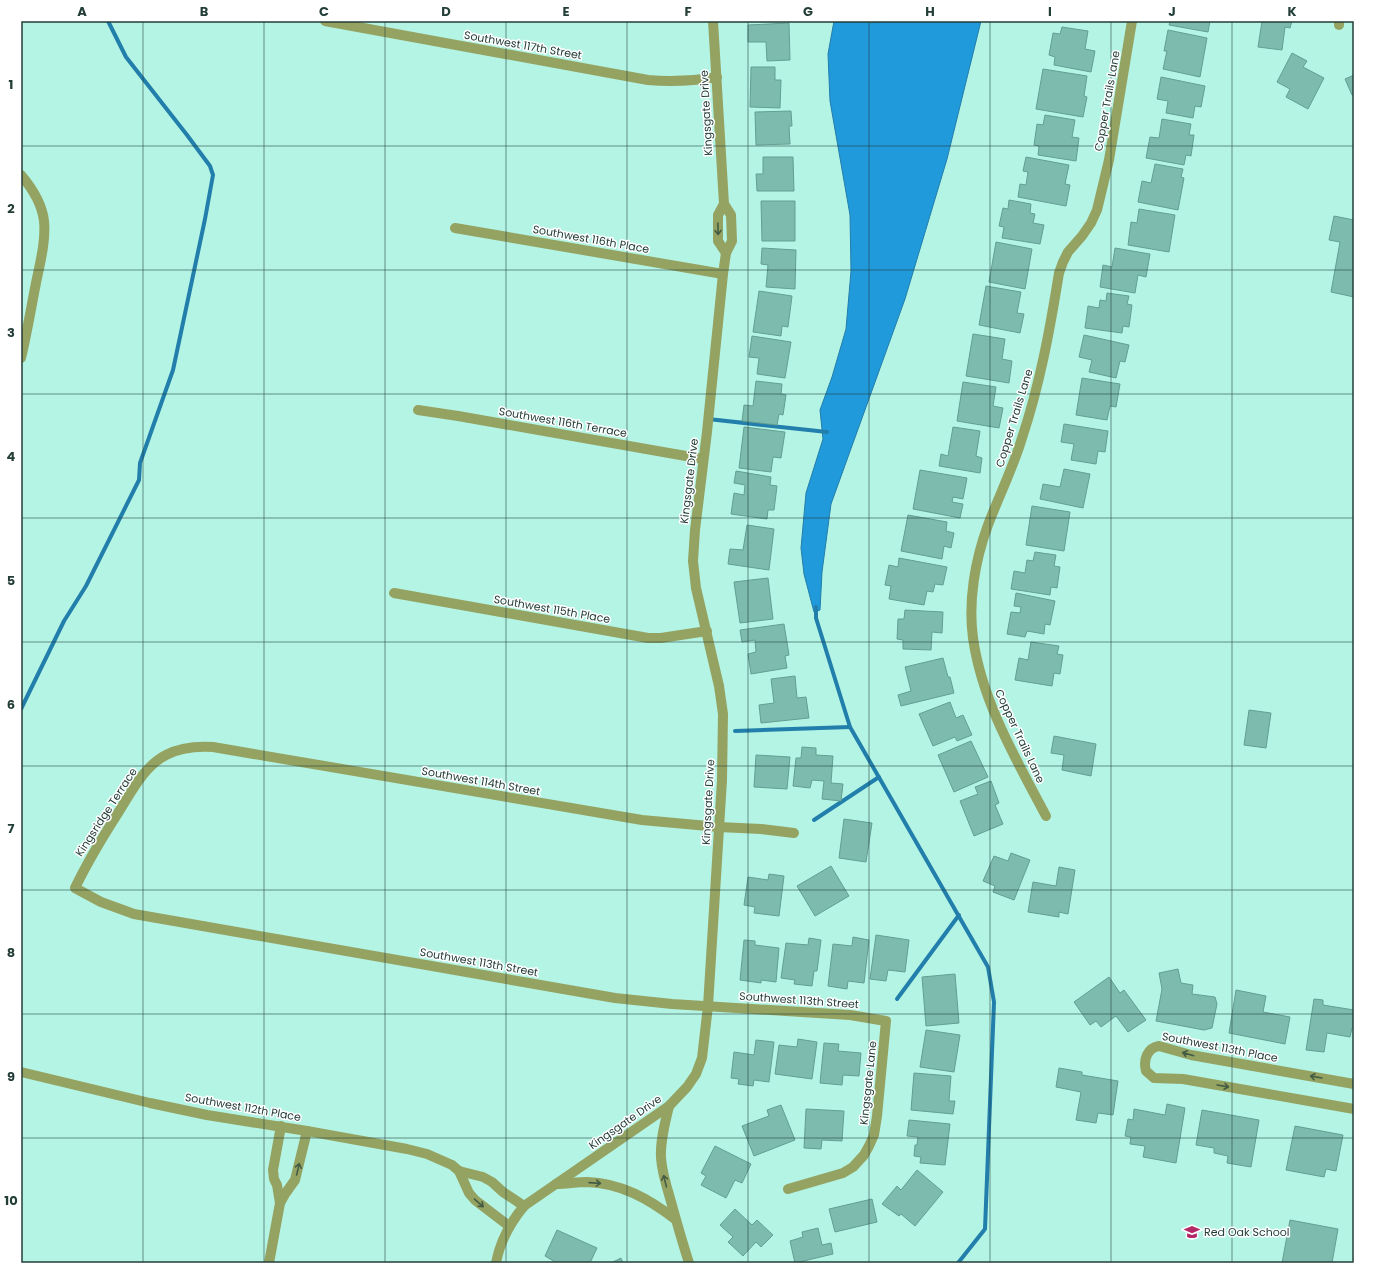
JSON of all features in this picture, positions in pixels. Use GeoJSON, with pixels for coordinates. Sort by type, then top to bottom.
{"type":"FeatureCollection","features":[{"type":"Feature","properties":{"kind":"street","name":"Southwest 117th Street"},"geometry":{"type":"LineString","coordinates":[[325,21],[648,80],[681,82],[716,77]]}},
{"type":"Feature","properties":{"kind":"street","name":"Kingsgate Drive"},"geometry":{"type":"LineString","coordinates":[[496,1263],[501,1244],[509,1226],[524,1206],[669,1106],[687,1087],[696,1074],[702,1058],[708,1006],[722,780],[723,714],[719,686],[696,588],[693,561],[722,274],[726,253],[718,242],[718,215],[724,204],[713,21]]}},
{"type":"Feature","properties":{"kind":"street","name":"Copper Trails Lane"},"geometry":{"type":"LineString","coordinates":[[1046,816],[998,723],[986,691],[973,639],[971,621],[974,577],[988,526],[1011,470],[1030,412],[1042,367],[1061,268],[1068,252],[1091,223],[1097,210],[1108,160],[1132,21]]}},
{"type":"Feature","properties":{"kind":"street"},"geometry":{"type":"LineString","coordinates":[[21,175],[35,195],[41,208],[44,221],[44,237],[21,358]]}},
{"type":"Feature","properties":{"kind":"street","name":"Southwest 116th Place"},"geometry":{"type":"LineString","coordinates":[[455,228],[722,274]]}},
{"type":"Feature","properties":{"kind":"street","name":"Southwest 116th Terrace"},"geometry":{"type":"LineString","coordinates":[[418,410],[473,418],[703,459]]}},
{"type":"Feature","properties":{"kind":"street","name":"Southwest 115th Place"},"geometry":{"type":"LineString","coordinates":[[394,593],[648,638],[661,638],[707,631]]}},
{"type":"Feature","properties":{"kind":"street","name":"Southwest 114th Street"},"geometry":{"type":"LineString","coordinates":[[166,755],[189,747],[213,747],[608,815],[642,820],[794,833]]}},
{"type":"Feature","properties":{"kind":"street","name":"Kingsridge Terrace"},"geometry":{"type":"LineString","coordinates":[[75,888],[88,861],[139,780],[158,760],[166,755]]}},
{"type":"Feature","properties":{"kind":"street","name":"Southwest 113th Street"},"geometry":{"type":"LineString","coordinates":[[75,888],[101,902],[124,911],[146,916],[615,998],[708,1006],[850,1015],[886,1021]]}},
{"type":"Feature","properties":{"kind":"street","name":"Kingsgate Lane"},"geometry":{"type":"LineString","coordinates":[[788,1189],[843,1173],[852,1167],[864,1155],[874,1134],[877,1116],[886,1021]]}},
{"type":"Feature","properties":{"kind":"street","name":"Southwest 113th Place"},"geometry":{"type":"LineString","coordinates":[[1354,1084],[1191,1055],[1159,1046],[1149,1050],[1145,1061],[1146,1071],[1154,1078],[1183,1079],[1354,1110]]}},
{"type":"Feature","properties":{"kind":"street","name":"Southwest 112th Place"},"geometry":{"type":"LineString","coordinates":[[21,1072],[207,1115],[281,1126],[427,1154],[452,1165],[459,1171],[472,1173],[488,1179],[524,1206]]}},
{"type":"Feature","properties":{"kind":"street"},"geometry":{"type":"LineString","coordinates":[[669,1106],[663,1131],[661,1157],[675,1219],[689,1263]]}},
{"type":"Feature","properties":{"kind":"street"},"geometry":{"type":"LineString","coordinates":[[280,1203],[273,1170],[281,1126]]}},
{"type":"Feature","properties":{"kind":"street"},"geometry":{"type":"LineString","coordinates":[[269,1263],[280,1203],[295,1180],[307,1131]]}},
{"type":"Feature","properties":{"kind":"street"},"geometry":{"type":"LineString","coordinates":[[459,1171],[469,1193],[475,1200],[509,1226]]}},
{"type":"Feature","properties":{"kind":"street"},"geometry":{"type":"LineString","coordinates":[[556,1184],[586,1182],[613,1185],[631,1191],[644,1198],[675,1219]]}},
{"type":"Feature","properties":{"kind":"water"},"geometry":{"type":"Polygon","coordinates":[[[834,21],[862,21],[871,23],[890,21],[981,21],[947,159],[905,299],[831,504],[822,572],[820,610],[814,612],[804,574],[801,548],[806,493],[823,439],[820,410],[832,377],[846,329],[851,271],[850,215],[830,101],[828,54],[834,21]]]}},
{"type":"Feature","properties":{"kind":"building"},"geometry":{"type":"Polygon","coordinates":[[[1170,21],[1210,21],[1208,32],[1169,25],[1170,21]]]}},
{"type":"Feature","properties":{"kind":"building"},"geometry":{"type":"Polygon","coordinates":[[[1262,21],[1292,21],[1290,28],[1285,27],[1282,50],[1258,47],[1262,21]]]}},
{"type":"Feature","properties":{"kind":"building"},"geometry":{"type":"Polygon","coordinates":[[[789,23],[790,60],[767,61],[766,42],[748,42],[748,25],[789,23]]]}},
{"type":"Feature","properties":{"kind":"building"},"geometry":{"type":"Polygon","coordinates":[[[1062,27],[1088,31],[1085,49],[1095,51],[1091,72],[1054,65],[1055,57],[1049,55],[1053,33],[1060,34],[1062,27]]]}},
{"type":"Feature","properties":{"kind":"building"},"geometry":{"type":"Polygon","coordinates":[[[1168,30],[1207,38],[1200,77],[1163,69],[1167,51],[1164,51],[1168,30]]]}},
{"type":"Feature","properties":{"kind":"building"},"geometry":{"type":"Polygon","coordinates":[[[1292,53],[1307,61],[1303,67],[1324,78],[1308,109],[1286,97],[1290,89],[1277,82],[1292,53]]]}},
{"type":"Feature","properties":{"kind":"building"},"geometry":{"type":"Polygon","coordinates":[[[751,67],[775,67],[775,80],[781,80],[780,108],[750,107],[751,67]]]}},
{"type":"Feature","properties":{"kind":"building"},"geometry":{"type":"Polygon","coordinates":[[[1043,69],[1087,76],[1084,96],[1087,97],[1083,117],[1036,109],[1043,69]]]}},
{"type":"Feature","properties":{"kind":"building"},"geometry":{"type":"Polygon","coordinates":[[[1354,75],[1354,94],[1352,95],[1345,79],[1354,75]]]}},
{"type":"Feature","properties":{"kind":"building"},"geometry":{"type":"Polygon","coordinates":[[[1161,77],[1205,86],[1201,107],[1195,106],[1193,118],[1166,113],[1168,101],[1157,99],[1161,77]]]}},
{"type":"Feature","properties":{"kind":"building"},"geometry":{"type":"Polygon","coordinates":[[[791,111],[792,126],[789,126],[790,144],[756,145],[755,112],[791,111]]]}},
{"type":"Feature","properties":{"kind":"building"},"geometry":{"type":"Polygon","coordinates":[[[1045,115],[1075,120],[1072,137],[1079,138],[1076,161],[1038,155],[1039,146],[1034,145],[1037,124],[1043,125],[1045,115]]]}},
{"type":"Feature","properties":{"kind":"building"},"geometry":{"type":"Polygon","coordinates":[[[1162,119],[1191,124],[1189,135],[1194,135],[1191,156],[1186,155],[1184,165],[1146,158],[1150,137],[1159,138],[1162,119]]]}},
{"type":"Feature","properties":{"kind":"building"},"geometry":{"type":"Polygon","coordinates":[[[763,157],[793,157],[794,191],[757,191],[756,174],[763,174],[763,157]]]}},
{"type":"Feature","properties":{"kind":"building"},"geometry":{"type":"Polygon","coordinates":[[[1026,157],[1069,165],[1065,184],[1070,185],[1066,206],[1018,197],[1020,184],[1026,185],[1028,172],[1023,171],[1026,157]]]}},
{"type":"Feature","properties":{"kind":"building"},"geometry":{"type":"Polygon","coordinates":[[[1155,164],[1183,169],[1181,177],[1184,178],[1178,210],[1138,202],[1142,181],[1151,183],[1155,164]]]}},
{"type":"Feature","properties":{"kind":"building"},"geometry":{"type":"Polygon","coordinates":[[[1009,200],[1031,204],[1030,213],[1035,214],[1033,223],[1044,225],[1040,244],[1002,238],[1004,227],[999,226],[1003,208],[1008,209],[1009,200]]]}},
{"type":"Feature","properties":{"kind":"building"},"geometry":{"type":"Polygon","coordinates":[[[761,201],[795,201],[795,241],[762,241],[761,201]]]}},
{"type":"Feature","properties":{"kind":"building"},"geometry":{"type":"Polygon","coordinates":[[[1139,209],[1175,215],[1169,252],[1128,245],[1131,222],[1137,223],[1139,209]]]}},
{"type":"Feature","properties":{"kind":"building"},"geometry":{"type":"Polygon","coordinates":[[[1334,216],[1354,220],[1354,297],[1331,292],[1340,242],[1329,240],[1334,216]]]}},
{"type":"Feature","properties":{"kind":"building"},"geometry":{"type":"Polygon","coordinates":[[[996,242],[1032,249],[1025,289],[989,282],[996,242]]]}},
{"type":"Feature","properties":{"kind":"building"},"geometry":{"type":"Polygon","coordinates":[[[762,248],[796,250],[795,289],[766,287],[768,265],[761,264],[762,248]]]}},
{"type":"Feature","properties":{"kind":"building"},"geometry":{"type":"Polygon","coordinates":[[[1115,248],[1150,254],[1146,277],[1138,275],[1135,293],[1100,287],[1103,265],[1112,267],[1115,248]]]}},
{"type":"Feature","properties":{"kind":"building"},"geometry":{"type":"Polygon","coordinates":[[[986,286],[1021,292],[1017,313],[1024,314],[1020,333],[979,325],[986,286]]]}},
{"type":"Feature","properties":{"kind":"building"},"geometry":{"type":"Polygon","coordinates":[[[759,291],[792,296],[788,327],[782,326],[781,336],[753,332],[759,291]]]}},
{"type":"Feature","properties":{"kind":"building"},"geometry":{"type":"Polygon","coordinates":[[[1107,293],[1129,296],[1127,304],[1132,305],[1129,327],[1123,326],[1122,333],[1085,328],[1088,306],[1099,308],[1100,300],[1106,301],[1107,293]]]}},
{"type":"Feature","properties":{"kind":"building"},"geometry":{"type":"Polygon","coordinates":[[[973,334],[1005,339],[1002,359],[1012,361],[1009,383],[966,376],[973,334]]]}},
{"type":"Feature","properties":{"kind":"building"},"geometry":{"type":"Polygon","coordinates":[[[1084,335],[1129,345],[1125,362],[1120,361],[1116,378],[1089,372],[1092,360],[1079,357],[1084,335]]]}},
{"type":"Feature","properties":{"kind":"building"},"geometry":{"type":"Polygon","coordinates":[[[752,336],[791,342],[785,378],[757,374],[759,358],[749,357],[752,336]]]}},
{"type":"Feature","properties":{"kind":"building"},"geometry":{"type":"Polygon","coordinates":[[[1082,378],[1120,384],[1116,407],[1110,406],[1107,420],[1076,415],[1082,378]]]}},
{"type":"Feature","properties":{"kind":"building"},"geometry":{"type":"Polygon","coordinates":[[[756,381],[782,384],[781,394],[786,395],[783,415],[779,414],[777,425],[742,421],[744,405],[753,406],[756,381]]]}},
{"type":"Feature","properties":{"kind":"building"},"geometry":{"type":"Polygon","coordinates":[[[963,382],[996,387],[993,406],[1003,408],[999,428],[957,421],[963,382]]]}},
{"type":"Feature","properties":{"kind":"building"},"geometry":{"type":"Polygon","coordinates":[[[1064,424],[1108,431],[1105,452],[1098,451],[1096,464],[1071,460],[1074,444],[1061,442],[1064,424]]]}},
{"type":"Feature","properties":{"kind":"building"},"geometry":{"type":"Polygon","coordinates":[[[744,427],[785,432],[781,458],[773,457],[771,472],[739,468],[744,427]]]}},
{"type":"Feature","properties":{"kind":"building"},"geometry":{"type":"Polygon","coordinates":[[[953,427],[980,431],[976,456],[982,458],[980,473],[939,466],[941,454],[948,456],[953,427]]]}},
{"type":"Feature","properties":{"kind":"building"},"geometry":{"type":"Polygon","coordinates":[[[1064,469],[1090,474],[1083,508],[1040,499],[1043,484],[1060,487],[1064,469]]]}},
{"type":"Feature","properties":{"kind":"building"},"geometry":{"type":"Polygon","coordinates":[[[920,470],[967,478],[963,499],[953,497],[952,502],[963,504],[960,518],[913,509],[920,470]]]}},
{"type":"Feature","properties":{"kind":"building"},"geometry":{"type":"Polygon","coordinates":[[[736,471],[771,477],[770,485],[777,486],[774,510],[768,510],[767,519],[731,514],[734,493],[744,495],[745,485],[734,483],[736,471]]]}},
{"type":"Feature","properties":{"kind":"building"},"geometry":{"type":"Polygon","coordinates":[[[1032,506],[1070,512],[1064,551],[1026,545],[1032,506]]]}},
{"type":"Feature","properties":{"kind":"building"},"geometry":{"type":"Polygon","coordinates":[[[908,515],[947,522],[946,531],[954,533],[951,548],[944,546],[942,559],[901,551],[908,515]]]}},
{"type":"Feature","properties":{"kind":"building"},"geometry":{"type":"Polygon","coordinates":[[[747,525],[774,529],[769,570],[728,564],[730,549],[743,550],[747,525]]]}},
{"type":"Feature","properties":{"kind":"building"},"geometry":{"type":"Polygon","coordinates":[[[1035,552],[1056,555],[1054,566],[1060,567],[1057,588],[1051,587],[1050,595],[1011,589],[1014,571],[1025,573],[1027,560],[1033,561],[1035,552]]]}},
{"type":"Feature","properties":{"kind":"building"},"geometry":{"type":"Polygon","coordinates":[[[899,558],[947,567],[943,585],[935,584],[933,592],[927,591],[924,605],[889,599],[891,586],[885,585],[889,565],[898,567],[899,558]]]}},
{"type":"Feature","properties":{"kind":"building"},"geometry":{"type":"Polygon","coordinates":[[[768,578],[773,619],[740,623],[734,582],[768,578]]]}},
{"type":"Feature","properties":{"kind":"building"},"geometry":{"type":"Polygon","coordinates":[[[1016,593],[1055,601],[1050,625],[1045,624],[1044,634],[1027,631],[1025,637],[1007,634],[1011,612],[1020,613],[1021,607],[1014,606],[1016,593]]]}},
{"type":"Feature","properties":{"kind":"building"},"geometry":{"type":"Polygon","coordinates":[[[905,610],[943,612],[942,633],[932,632],[931,650],[903,649],[903,640],[897,639],[898,619],[904,619],[905,610]]]}},
{"type":"Feature","properties":{"kind":"building"},"geometry":{"type":"Polygon","coordinates":[[[784,624],[789,655],[785,656],[787,668],[751,674],[748,654],[756,652],[755,640],[742,642],[740,630],[784,624]]]}},
{"type":"Feature","properties":{"kind":"building"},"geometry":{"type":"Polygon","coordinates":[[[1031,642],[1059,646],[1057,654],[1063,655],[1060,674],[1054,673],[1052,686],[1015,680],[1019,658],[1028,660],[1031,642]]]}},
{"type":"Feature","properties":{"kind":"building"},"geometry":{"type":"Polygon","coordinates":[[[943,658],[954,693],[901,706],[898,695],[911,691],[905,667],[943,658]]]}},
{"type":"Feature","properties":{"kind":"building"},"geometry":{"type":"Polygon","coordinates":[[[795,676],[797,698],[806,697],[809,718],[761,723],[759,705],[774,703],[771,679],[795,676]]]}},
{"type":"Feature","properties":{"kind":"building"},"geometry":{"type":"Polygon","coordinates":[[[950,702],[956,718],[963,715],[972,735],[957,741],[955,737],[933,746],[919,714],[950,702]]]}},
{"type":"Feature","properties":{"kind":"building"},"geometry":{"type":"Polygon","coordinates":[[[1249,710],[1271,713],[1266,748],[1244,745],[1249,710]]]}},
{"type":"Feature","properties":{"kind":"building"},"geometry":{"type":"Polygon","coordinates":[[[1054,736],[1096,744],[1091,776],[1062,770],[1064,755],[1051,753],[1054,736]]]}},
{"type":"Feature","properties":{"kind":"building"},"geometry":{"type":"Polygon","coordinates":[[[971,741],[988,777],[954,792],[938,755],[971,741]]]}},
{"type":"Feature","properties":{"kind":"building"},"geometry":{"type":"Polygon","coordinates":[[[802,747],[816,748],[816,755],[833,756],[831,783],[843,784],[841,801],[822,799],[824,781],[812,780],[810,788],[793,786],[796,758],[801,758],[802,747]]]}},
{"type":"Feature","properties":{"kind":"building"},"geometry":{"type":"Polygon","coordinates":[[[756,755],[790,757],[787,789],[754,787],[756,755]]]}},
{"type":"Feature","properties":{"kind":"building"},"geometry":{"type":"Polygon","coordinates":[[[991,781],[999,803],[995,805],[1003,824],[974,836],[960,801],[978,794],[975,787],[991,781]]]}},
{"type":"Feature","properties":{"kind":"building"},"geometry":{"type":"Polygon","coordinates":[[[844,819],[872,823],[866,862],[839,858],[844,819]]]}},
{"type":"Feature","properties":{"kind":"building"},"geometry":{"type":"Polygon","coordinates":[[[1011,853],[1030,860],[1014,900],[993,892],[995,886],[983,881],[994,856],[1008,861],[1011,853]]]}},
{"type":"Feature","properties":{"kind":"building"},"geometry":{"type":"Polygon","coordinates":[[[831,866],[849,896],[815,916],[797,886],[831,866]]]}},
{"type":"Feature","properties":{"kind":"building"},"geometry":{"type":"Polygon","coordinates":[[[1059,867],[1075,870],[1068,914],[1059,912],[1059,917],[1028,912],[1033,882],[1056,886],[1059,867]]]}},
{"type":"Feature","properties":{"kind":"building"},"geometry":{"type":"Polygon","coordinates":[[[769,874],[784,876],[779,916],[754,913],[755,907],[744,905],[748,877],[768,880],[769,874]]]}},
{"type":"Feature","properties":{"kind":"building"},"geometry":{"type":"Polygon","coordinates":[[[876,935],[909,940],[905,972],[888,970],[886,981],[870,979],[876,935]]]}},
{"type":"Feature","properties":{"kind":"building"},"geometry":{"type":"Polygon","coordinates":[[[853,937],[869,940],[864,983],[848,981],[847,989],[828,986],[833,944],[852,946],[853,937]]]}},
{"type":"Feature","properties":{"kind":"building"},"geometry":{"type":"Polygon","coordinates":[[[809,938],[821,940],[817,971],[814,971],[812,986],[794,984],[795,980],[781,978],[786,943],[808,945],[809,938]]]}},
{"type":"Feature","properties":{"kind":"building"},"geometry":{"type":"Polygon","coordinates":[[[744,940],[755,941],[755,945],[779,948],[776,982],[761,980],[761,983],[740,980],[744,940]]]}},
{"type":"Feature","properties":{"kind":"building"},"geometry":{"type":"Polygon","coordinates":[[[1178,969],[1181,983],[1193,985],[1192,994],[1215,997],[1217,1004],[1212,1028],[1204,1030],[1156,1021],[1162,989],[1159,973],[1178,969]]]}},
{"type":"Feature","properties":{"kind":"building"},"geometry":{"type":"Polygon","coordinates":[[[955,974],[959,1023],[926,1026],[922,977],[955,974]]]}},
{"type":"Feature","properties":{"kind":"building"},"geometry":{"type":"Polygon","coordinates":[[[1109,977],[1120,993],[1124,990],[1146,1020],[1128,1032],[1116,1016],[1101,1027],[1096,1021],[1090,1025],[1074,1002],[1109,977]]]}},
{"type":"Feature","properties":{"kind":"building"},"geometry":{"type":"Polygon","coordinates":[[[1236,990],[1266,996],[1263,1012],[1290,1017],[1285,1044],[1229,1033],[1236,990]]]}},
{"type":"Feature","properties":{"kind":"building"},"geometry":{"type":"Polygon","coordinates":[[[1314,999],[1323,1000],[1323,1005],[1354,1010],[1354,1028],[1352,1028],[1350,1037],[1327,1033],[1324,1052],[1306,1050],[1314,999]]]}},
{"type":"Feature","properties":{"kind":"building"},"geometry":{"type":"Polygon","coordinates":[[[926,1030],[960,1035],[954,1072],[920,1067],[926,1030]]]}},
{"type":"Feature","properties":{"kind":"building"},"geometry":{"type":"Polygon","coordinates":[[[798,1039],[817,1042],[812,1079],[775,1074],[779,1045],[797,1047],[798,1039]]]}},
{"type":"Feature","properties":{"kind":"building"},"geometry":{"type":"Polygon","coordinates":[[[756,1040],[774,1042],[769,1082],[754,1080],[753,1086],[738,1084],[739,1079],[731,1078],[734,1052],[754,1055],[756,1040]]]}},
{"type":"Feature","properties":{"kind":"building"},"geometry":{"type":"Polygon","coordinates":[[[824,1043],[839,1044],[838,1051],[861,1053],[859,1076],[843,1075],[842,1085],[820,1083],[824,1043]]]}},
{"type":"Feature","properties":{"kind":"building"},"geometry":{"type":"Polygon","coordinates":[[[1059,1068],[1082,1072],[1082,1075],[1118,1081],[1113,1115],[1098,1113],[1096,1123],[1076,1120],[1081,1092],[1056,1087],[1059,1068]]]}},
{"type":"Feature","properties":{"kind":"building"},"geometry":{"type":"Polygon","coordinates":[[[914,1073],[951,1076],[949,1101],[955,1101],[953,1114],[911,1110],[914,1073]]]}},
{"type":"Feature","properties":{"kind":"building"},"geometry":{"type":"Polygon","coordinates":[[[1167,1104],[1185,1108],[1176,1163],[1143,1157],[1145,1146],[1130,1144],[1131,1137],[1125,1136],[1128,1119],[1133,1120],[1134,1109],[1165,1115],[1167,1104]]]}},
{"type":"Feature","properties":{"kind":"building"},"geometry":{"type":"Polygon","coordinates":[[[781,1105],[795,1140],[754,1156],[742,1126],[769,1116],[767,1110],[781,1105]]]}},
{"type":"Feature","properties":{"kind":"building"},"geometry":{"type":"Polygon","coordinates":[[[806,1109],[844,1111],[842,1141],[822,1140],[821,1149],[804,1148],[806,1109]]]}},
{"type":"Feature","properties":{"kind":"building"},"geometry":{"type":"Polygon","coordinates":[[[1202,1110],[1259,1120],[1251,1167],[1227,1163],[1228,1156],[1214,1153],[1214,1148],[1196,1145],[1202,1110]]]}},
{"type":"Feature","properties":{"kind":"building"},"geometry":{"type":"Polygon","coordinates":[[[909,1120],[950,1124],[945,1165],[920,1163],[921,1157],[914,1156],[915,1145],[917,1145],[918,1137],[907,1136],[909,1120]]]}},
{"type":"Feature","properties":{"kind":"building"},"geometry":{"type":"Polygon","coordinates":[[[1295,1126],[1343,1135],[1336,1171],[1326,1169],[1324,1177],[1286,1170],[1295,1126]]]}},
{"type":"Feature","properties":{"kind":"building"},"geometry":{"type":"Polygon","coordinates":[[[715,1146],[751,1164],[742,1183],[735,1180],[726,1198],[701,1185],[706,1176],[701,1173],[715,1146]]]}},
{"type":"Feature","properties":{"kind":"building"},"geometry":{"type":"Polygon","coordinates":[[[917,1170],[943,1192],[915,1226],[901,1214],[899,1216],[882,1204],[897,1186],[901,1190],[917,1170]]]}},
{"type":"Feature","properties":{"kind":"building"},"geometry":{"type":"Polygon","coordinates":[[[872,1199],[877,1222],[835,1232],[829,1209],[872,1199]]]}},
{"type":"Feature","properties":{"kind":"building"},"geometry":{"type":"Polygon","coordinates":[[[735,1209],[752,1225],[757,1220],[773,1235],[761,1247],[756,1242],[743,1256],[728,1242],[733,1237],[720,1225],[735,1209]]]}},
{"type":"Feature","properties":{"kind":"building"},"geometry":{"type":"Polygon","coordinates":[[[1290,1220],[1338,1229],[1332,1263],[1282,1263],[1290,1220]]]}},
{"type":"Feature","properties":{"kind":"building"},"geometry":{"type":"Polygon","coordinates":[[[818,1228],[822,1245],[831,1243],[833,1254],[795,1263],[790,1241],[803,1237],[802,1232],[818,1228]]]}},
{"type":"Feature","properties":{"kind":"building"},"geometry":{"type":"Polygon","coordinates":[[[557,1230],[597,1248],[590,1263],[557,1263],[545,1256],[557,1230]]]}},
{"type":"Feature","properties":{"kind":"building"},"geometry":{"type":"Polygon","coordinates":[[[621,1258],[623,1263],[611,1263],[621,1258]]]}},
{"type":"Feature","properties":{"kind":"waterway"},"geometry":{"type":"LineString","coordinates":[[21,709],[64,621],[86,586],[139,480],[140,463],[173,370],[213,175],[210,166],[126,57],[108,21]]}},
{"type":"Feature","properties":{"kind":"waterway"},"geometry":{"type":"LineString","coordinates":[[708,419],[827,432]]}},
{"type":"Feature","properties":{"kind":"waterway"},"geometry":{"type":"LineString","coordinates":[[816,607],[816,618],[850,727],[988,967],[994,1002],[985,1229],[958,1263]]}},
{"type":"Feature","properties":{"kind":"waterway"},"geometry":{"type":"LineString","coordinates":[[735,731],[850,727]]}},
{"type":"Feature","properties":{"kind":"waterway"},"geometry":{"type":"LineString","coordinates":[[814,820],[879,777]]}},
{"type":"Feature","properties":{"kind":"waterway"},"geometry":{"type":"LineString","coordinates":[[897,999],[959,915]]}},
{"type":"Feature","properties":{"kind":"place","name":"Red Oak School"},"geometry":{"type":"Point","coordinates":[1192,1232]}}]}
